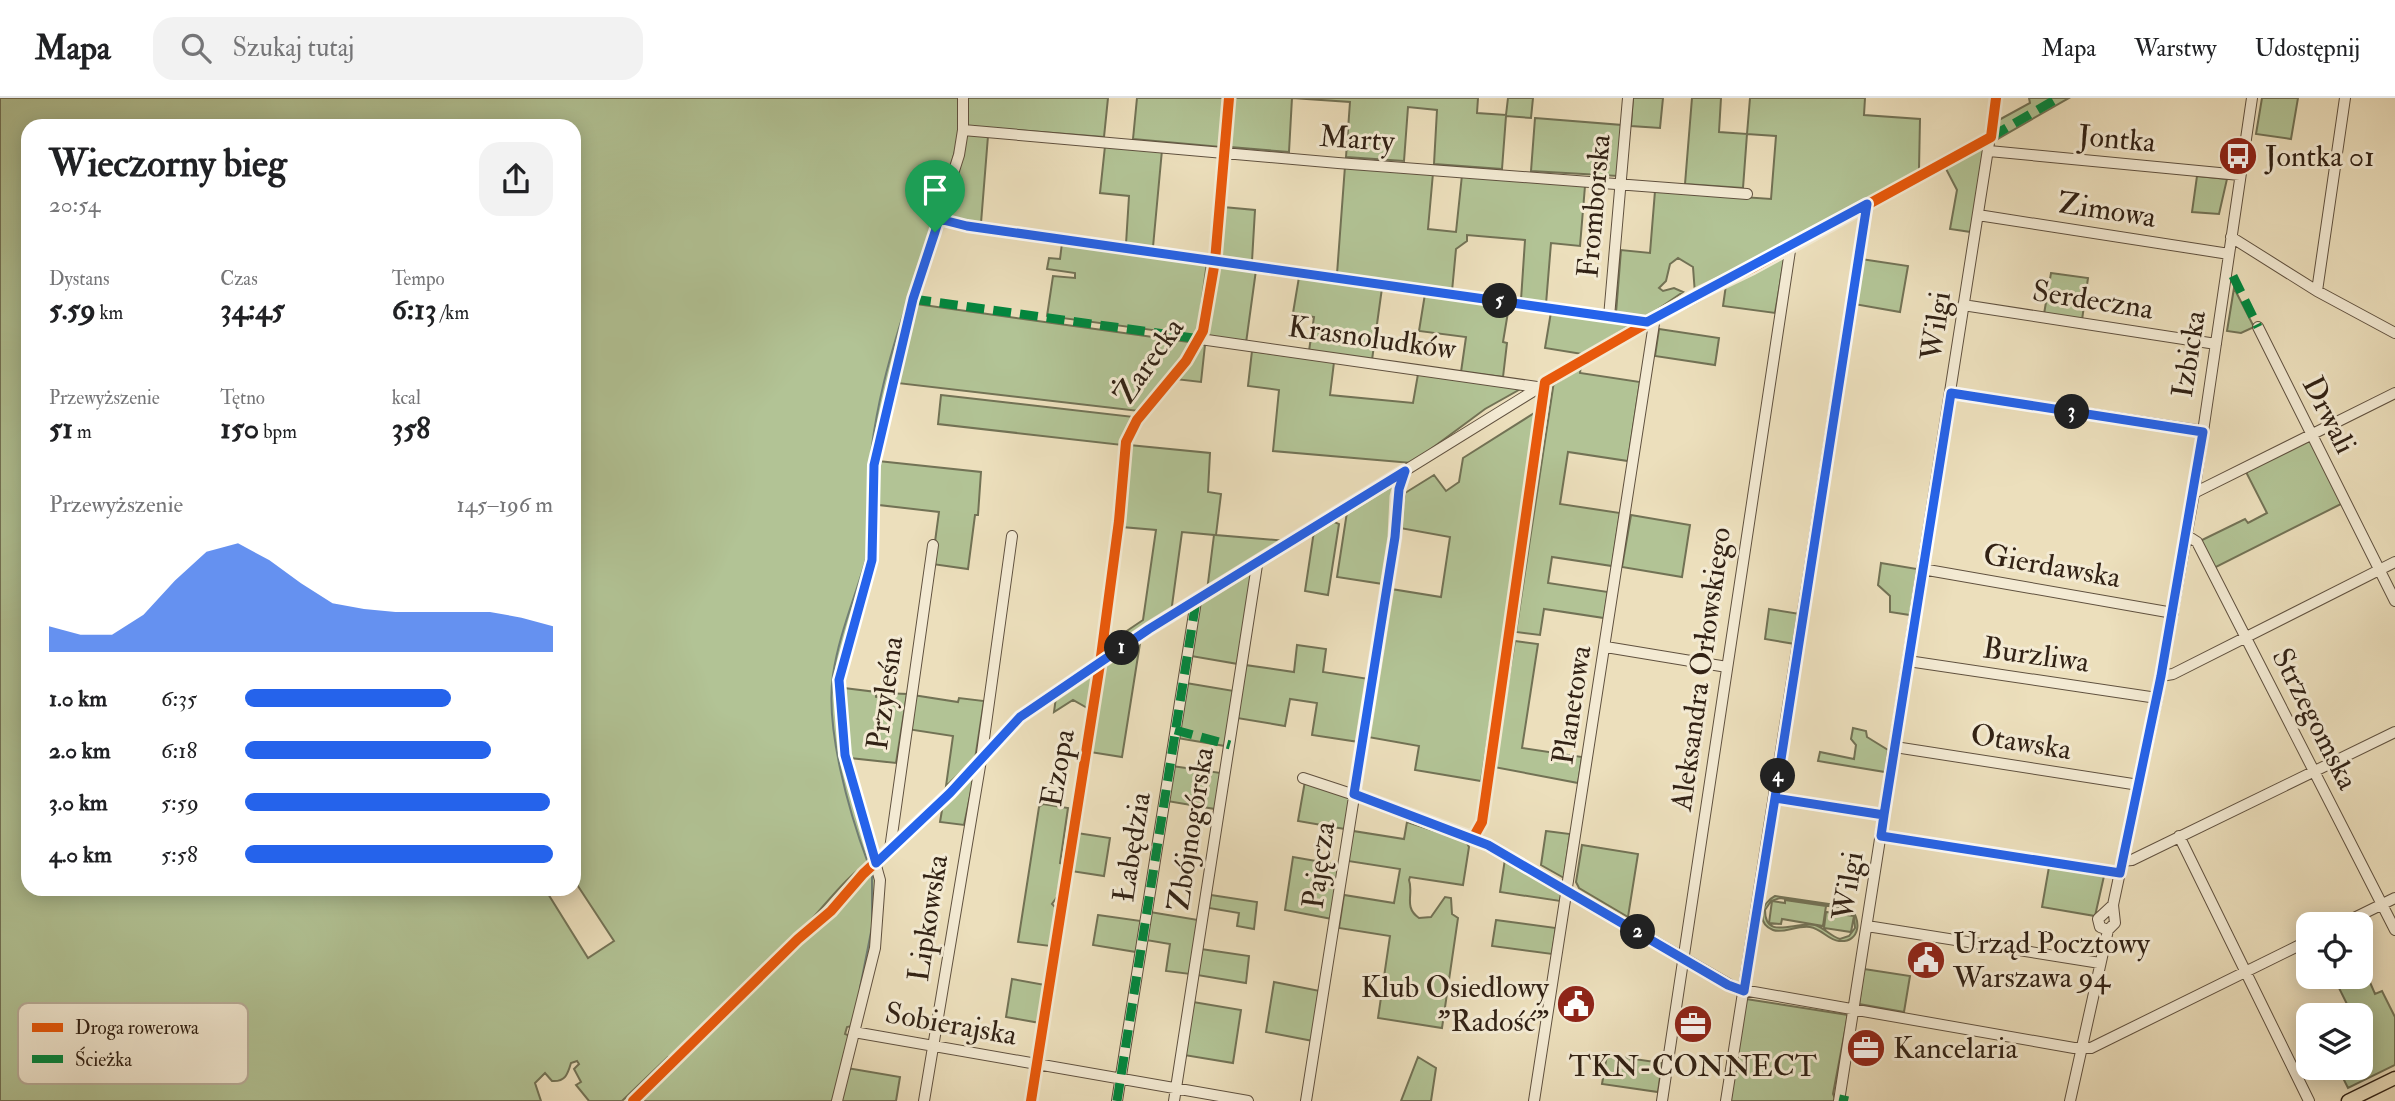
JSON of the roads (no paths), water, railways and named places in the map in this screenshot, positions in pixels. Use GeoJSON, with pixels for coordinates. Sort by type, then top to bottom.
{"type":"FeatureCollection","features":[{"type":"Feature","properties":{"kind":"main road"},"geometry":{"type":"LineString","coordinates":[[2348,1101],[2395,1078]]}},
{"type":"Feature","properties":{"kind":"street"},"geometry":{"type":"LineString","coordinates":[[837,1101],[876,939],[880,880],[845,755],[839,680],[872,560],[874,465],[913,299],[959,155],[963,130],[962,98]]}},
{"type":"Feature","properties":{"kind":"street","name":"Żarecka"},"geometry":{"type":"LineString","coordinates":[[1126,442],[1137,420],[1166,387],[1200,339],[1215,261],[1228,98]]}},
{"type":"Feature","properties":{"kind":"street","name":"Fromborska"},"geometry":{"type":"LineString","coordinates":[[1609,317],[1628,98]]}},
{"type":"Feature","properties":{"kind":"street","name":"Wilgi"},"geometry":{"type":"LineString","coordinates":[[1842,1100],[1853,1011],[1996,98]]}},
{"type":"Feature","properties":{"kind":"street","name":"Izbicka"},"geometry":{"type":"LineString","coordinates":[[2101,963],[2108,930],[2102,928],[2098,922],[2110,910],[2120,873],[2157,698],[2194,493],[2252,98]]}},
{"type":"Feature","properties":{"kind":"street"},"geometry":{"type":"LineString","coordinates":[[2317,291],[2346,98]]}},
{"type":"Feature","properties":{"kind":"street","name":"Marty"},"geometry":{"type":"LineString","coordinates":[[963,130],[1747,194]]}},
{"type":"Feature","properties":{"kind":"street"},"geometry":{"type":"LineString","coordinates":[[863,874],[981,760],[1020,717],[1196,601],[1537,387],[1651,319],[1990,137]]}},
{"type":"Feature","properties":{"kind":"street","name":"Jontka"},"geometry":{"type":"LineString","coordinates":[[1989,151],[2240,175]]}},
{"type":"Feature","properties":{"kind":"street"},"geometry":{"type":"LineString","coordinates":[[1726,1101],[1867,204]]}},
{"type":"Feature","properties":{"kind":"street","name":"Zimowa"},"geometry":{"type":"LineString","coordinates":[[1978,215],[2229,254]]}},
{"type":"Feature","properties":{"kind":"street"},"geometry":{"type":"LineString","coordinates":[[939,219],[967,226],[1609,317],[1651,319]]}},
{"type":"Feature","properties":{"kind":"street"},"geometry":{"type":"LineString","coordinates":[[2231,237],[2317,291],[2395,333]]}},
{"type":"Feature","properties":{"kind":"street","name":"Aleksandra Orłowskiego"},"geometry":{"type":"LineString","coordinates":[[1662,1101],[1791,244]]}},
{"type":"Feature","properties":{"kind":"street","name":"Serdeczna"},"geometry":{"type":"LineString","coordinates":[[1963,305],[2216,344]]}},
{"type":"Feature","properties":{"kind":"street","name":"Planetowa"},"geometry":{"type":"LineString","coordinates":[[1534,1101],[1606,647],[1651,319]]}},
{"type":"Feature","properties":{"kind":"street","name":"Drwali"},"geometry":{"type":"LineString","coordinates":[[2258,327],[2395,601]]}},
{"type":"Feature","properties":{"kind":"street","name":"Krasnoludków"},"geometry":{"type":"LineString","coordinates":[[1200,339],[1537,387]]}},
{"type":"Feature","properties":{"kind":"street"},"geometry":{"type":"LineString","coordinates":[[1951,393],[2203,432]]}},
{"type":"Feature","properties":{"kind":"street"},"geometry":{"type":"LineString","coordinates":[[2194,493],[2395,393]]}},
{"type":"Feature","properties":{"kind":"street","name":"Ezopa"},"geometry":{"type":"LineString","coordinates":[[1031,1101],[1100,664],[1119,521],[1126,442]]}},
{"type":"Feature","properties":{"kind":"street","name":"Pajęcza"},"geometry":{"type":"LineString","coordinates":[[1307,1101],[1395,537],[1399,489],[1405,471]]}},
{"type":"Feature","properties":{"kind":"street","name":"Lipkowska"},"geometry":{"type":"LineString","coordinates":[[924,1101],[981,760],[1012,536]]}},
{"type":"Feature","properties":{"kind":"street","name":"Strzegomska"},"geometry":{"type":"LineString","coordinates":[[2186,536],[2197,542],[2395,930]]}},
{"type":"Feature","properties":{"kind":"street","name":"Przyleśna"},"geometry":{"type":"LineString","coordinates":[[890,849],[933,545]]}},
{"type":"Feature","properties":{"kind":"street"},"geometry":{"type":"LineString","coordinates":[[2161,676],[2246,638],[2395,562]]}},
{"type":"Feature","properties":{"kind":"street","name":"Zbójnogórska"},"geometry":{"type":"LineString","coordinates":[[1174,1101],[1257,565]]}},
{"type":"Feature","properties":{"kind":"street","name":"Gierdawska"},"geometry":{"type":"LineString","coordinates":[[1922,569],[2173,613]]}},
{"type":"Feature","properties":{"kind":"street","name":"Łabędzia"},"geometry":{"type":"LineString","coordinates":[[1117,1101],[1196,601]]}},
{"type":"Feature","properties":{"kind":"street"},"geometry":{"type":"LineString","coordinates":[[1606,647],[1727,667]]}},
{"type":"Feature","properties":{"kind":"street","name":"Burzliwa"},"geometry":{"type":"LineString","coordinates":[[1908,661],[2157,698]]}},
{"type":"Feature","properties":{"kind":"street"},"geometry":{"type":"LineString","coordinates":[[2122,861],[2130,861],[2395,732]]}},
{"type":"Feature","properties":{"kind":"street","name":"Otawska"},"geometry":{"type":"LineString","coordinates":[[1895,747],[2139,785]]}},
{"type":"Feature","properties":{"kind":"street"},"geometry":{"type":"LineString","coordinates":[[1303,778],[1354,794],[1480,842],[1568,890],[1683,959],[1744,991],[1853,1011],[2089,1049],[2296,948]]}},
{"type":"Feature","properties":{"kind":"street"},"geometry":{"type":"LineString","coordinates":[[1775,798],[1884,815]]}},
{"type":"Feature","properties":{"kind":"street"},"geometry":{"type":"LineString","coordinates":[[1881,836],[2120,873]]}},
{"type":"Feature","properties":{"kind":"street"},"geometry":{"type":"LineString","coordinates":[[2179,836],[2309,1101]]}},
{"type":"Feature","properties":{"kind":"street"},"geometry":{"type":"LineString","coordinates":[[2366,912],[2395,898]]}},
{"type":"Feature","properties":{"kind":"street"},"geometry":{"type":"LineString","coordinates":[[1867,926],[2101,963],[2070,1101]]}},
{"type":"Feature","properties":{"kind":"street","name":"Sobierajska"},"geometry":{"type":"LineString","coordinates":[[853,1032],[1248,1101]]}},
{"type":"Feature","properties":{"kind":"waterway"},"geometry":{"type":"LineString","coordinates":[[868,518],[869,470],[885,378],[955,151]]}},
{"type":"Feature","properties":{"kind":"waterway"},"geometry":{"type":"LineString","coordinates":[[868,552],[839,644],[831,696],[840,770],[868,863]]}},
{"type":"Feature","properties":{"kind":"waterway"},"geometry":{"type":"LineString","coordinates":[[860,988],[872,927],[872,875]]}},
{"type":"Feature","properties":{"kind":"place","name":"Jontka 01"},"geometry":{"type":"Point","coordinates":[2238,156]}},
{"type":"Feature","properties":{"kind":"place","name":"Urząd Pocztowy Warszawa 94"},"geometry":{"type":"Point","coordinates":[1926,960]}},
{"type":"Feature","properties":{"kind":"place","name":"Klub Osiedlowy \"Radość\""},"geometry":{"type":"Point","coordinates":[1576,1004]}},
{"type":"Feature","properties":{"kind":"place","name":"TKN-CONNECT"},"geometry":{"type":"Point","coordinates":[1693,1024]}},
{"type":"Feature","properties":{"kind":"place","name":"Kancelaria"},"geometry":{"type":"Point","coordinates":[1866,1048]}}]}
